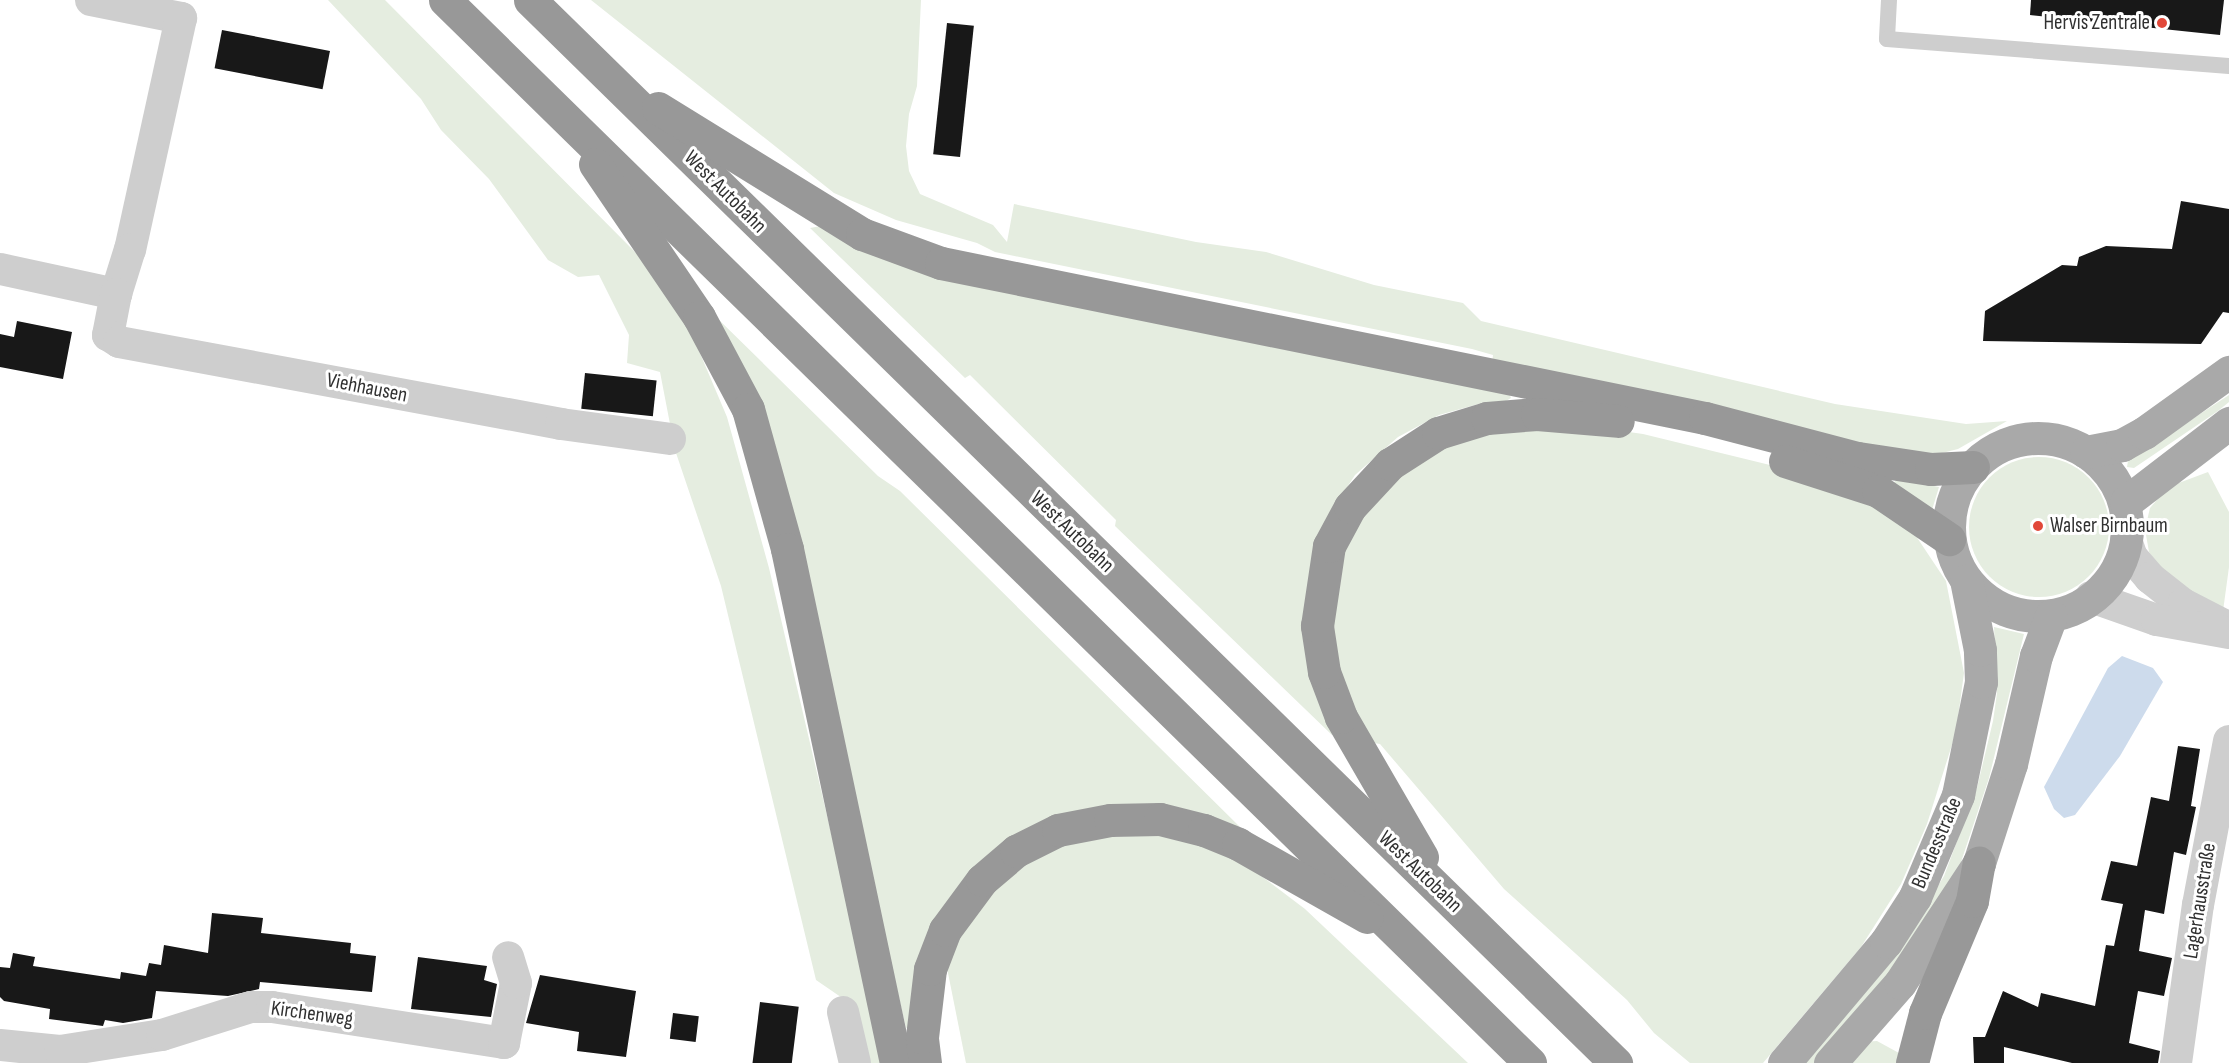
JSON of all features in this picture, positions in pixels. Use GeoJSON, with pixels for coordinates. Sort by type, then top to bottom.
{"type":"FeatureCollection","features":[{"type":"Feature","properties":{"kind":"highway"},"geometry":{"type":"LineString","coordinates":[[445,0],[1530,1063]]}},
{"type":"Feature","properties":{"kind":"highway","name":"West Autobahn"},"geometry":{"type":"LineString","coordinates":[[530,0],[1616,1063]]}},
{"type":"Feature","properties":{"kind":"highway"},"geometry":{"type":"LineString","coordinates":[[608,77],[862,234],[941,263],[1705,418],[1858,458],[1931,469],[1973,466]]}},
{"type":"Feature","properties":{"kind":"highway"},"geometry":{"type":"LineString","coordinates":[[565,117],[699,317],[748,409],[787,549],[896,1063]]}},
{"type":"Feature","properties":{"kind":"highway"},"geometry":{"type":"LineString","coordinates":[[1444,894],[1341,717],[1324,672],[1317,626],[1329,546],[1350,507],[1390,464],[1438,433],[1487,418],[1592,416],[1771,457],[1862,485],[1886,496],[1949,539]]}},
{"type":"Feature","properties":{"kind":"highway"},"geometry":{"type":"LineString","coordinates":[[925,1063],[922,1037],[930,969],[945,930],[982,880],[1016,851],[1058,830],[1110,820],[1160,819],[1204,830],[1238,844],[1402,937]]}},
{"type":"Feature","properties":{"kind":"highway"},"geometry":{"type":"LineString","coordinates":[[1912,1063],[1924,1013],[1972,901],[1979,863]]}},
{"type":"Feature","properties":{"kind":"main road"},"geometry":{"type":"LineString","coordinates":[[2086,452],[2122,445],[2144,433],[2229,372]]}},
{"type":"Feature","properties":{"kind":"main road"},"geometry":{"type":"LineString","coordinates":[[2126,502],[2229,423]]}},
{"type":"Feature","properties":{"kind":"main road","name":"Bundesstraße"},"geometry":{"type":"LineString","coordinates":[[1784,1063],[1886,942],[1915,897],[1958,795],[1981,682],[1980,650],[1966,580],[1949,539],[1953,501],[1973,466],[1994,450],[2025,439],[2056,440],[2086,452],[2113,477],[2126,502],[2126,540],[2113,575],[2091,597],[2072,610],[2051,616],[2015,613],[1988,600],[1966,580]]}},
{"type":"Feature","properties":{"kind":"main road","name":"Bundesstraße"},"geometry":{"type":"LineString","coordinates":[[1830,1063],[1900,983],[1979,863],[2011,764],[2036,656],[2051,616]]}},
{"type":"Feature","properties":{"kind":"street","name":"Viehhausen"},"geometry":{"type":"LineString","coordinates":[[91,0],[181,18],[130,249],[116,294],[108,335],[119,342],[561,424],[670,439]]}},
{"type":"Feature","properties":{"kind":"street"},"geometry":{"type":"LineString","coordinates":[[0,269],[116,294]]}},
{"type":"Feature","properties":{"kind":"street"},"geometry":{"type":"LineString","coordinates":[[2126,540],[2132,557],[2150,578],[2183,604],[2229,626]]}},
{"type":"Feature","properties":{"kind":"street"},"geometry":{"type":"LineString","coordinates":[[2091,597],[2157,620],[2229,633]]}},
{"type":"Feature","properties":{"kind":"street","name":"Lagerhausstraße"},"geometry":{"type":"LineString","coordinates":[[2176,1063],[2198,905],[2229,741]]}},
{"type":"Feature","properties":{"kind":"street","name":"Kirchenweg"},"geometry":{"type":"LineString","coordinates":[[0,1045],[60,1051],[103,1045],[162,1035],[251,1007],[272,1007],[504,1043],[516,983],[508,957]]}},
{"type":"Feature","properties":{"kind":"street"},"geometry":{"type":"LineString","coordinates":[[843,1012],[855,1063]]}},
{"type":"Feature","properties":{"kind":"lane"},"geometry":{"type":"LineString","coordinates":[[1889,0],[1887,39],[2229,66]]}},
{"type":"Feature","properties":{"kind":"shaded area"},"geometry":{"type":"Polygon","coordinates":[[[328,0],[385,0],[637,254],[691,332],[727,417],[769,568],[885,1063],[866,1063],[851,1004],[816,980],[721,586],[675,450],[660,372],[627,363],[629,335],[599,275],[578,277],[548,260],[489,179],[441,130],[421,99],[328,0]]]}},
{"type":"Feature","properties":{"kind":"shaded area"},"geometry":{"type":"Polygon","coordinates":[[[591,0],[921,0],[917,86],[909,114],[906,146],[909,171],[920,194],[993,225],[1007,242],[1014,204],[1196,242],[1266,252],[1374,285],[1463,303],[1481,321],[1835,404],[1966,424],[2007,421],[1958,449],[1930,456],[1897,454],[1492,364],[1493,355],[1472,349],[995,252],[977,243],[896,220],[834,193],[591,0]]]}},
{"type":"Feature","properties":{"kind":"shaded area"},"geometry":{"type":"Polygon","coordinates":[[[821,226],[1509,393],[1511,398],[1506,401],[1482,403],[1439,415],[1398,437],[1355,475],[1327,518],[1332,735],[1115,526],[1116,520],[970,375],[965,378],[810,228],[821,226]]]}},
{"type":"Feature","properties":{"kind":"shaded area"},"geometry":{"type":"Polygon","coordinates":[[[715,316],[878,476],[900,491],[1241,828],[1011,839],[911,1026],[906,1028],[885,937],[715,316]]]}},
{"type":"Feature","properties":{"kind":"shaded area"},"geometry":{"type":"Polygon","coordinates":[[[2229,395],[2229,402],[2218,411],[2134,468],[2127,467],[2128,461],[2229,395]]]}},
{"type":"Feature","properties":{"kind":"shaded area"},"geometry":{"type":"Polygon","coordinates":[[[1594,427],[1643,434],[1770,465],[1829,485],[1906,521],[1946,581],[1964,673],[1956,732],[1927,824],[1901,884],[1861,947],[1763,1063],[1690,1063],[1654,1033],[1627,1000],[1504,889],[1380,744],[1374,743],[1347,699],[1328,627],[1342,544],[1364,512],[1393,480],[1431,453],[1465,437],[1505,430],[1594,427]]]}},
{"type":"Feature","properties":{"kind":"shaded area"},"geometry":{"type":"Polygon","coordinates":[[[2039,457],[2066,462],[2089,477],[2104,500],[2109,527],[2104,554],[2089,577],[2066,592],[2039,597],[2012,592],[1989,577],[1974,554],[1969,527],[1974,500],[1989,477],[2012,462],[2039,457]]]}},
{"type":"Feature","properties":{"kind":"shaded area"},"geometry":{"type":"Polygon","coordinates":[[[2208,472],[2229,512],[2229,567],[2223,611],[2163,573],[2149,552],[2145,529],[2150,508],[2168,487],[2208,472]]]}},
{"type":"Feature","properties":{"kind":"shaded area"},"geometry":{"type":"Polygon","coordinates":[[[1898,479],[1939,487],[1932,510],[1893,483],[1898,479]]]}},
{"type":"Feature","properties":{"kind":"shaded area"},"geometry":{"type":"Polygon","coordinates":[[[1994,627],[2024,634],[1989,778],[1960,865],[1934,916],[1818,1063],[1802,1063],[1894,958],[1944,876],[1977,788],[1993,721],[1997,693],[1994,627]]]}},
{"type":"Feature","properties":{"kind":"shaded area"},"geometry":{"type":"Polygon","coordinates":[[[1163,835],[1206,846],[1248,866],[1305,909],[1468,1063],[966,1063],[946,963],[954,941],[1008,874],[1049,848],[1095,837],[1163,835]]]}},
{"type":"Feature","properties":{"kind":"shaded area"},"geometry":{"type":"Polygon","coordinates":[[[1877,1041],[1899,1053],[1898,1063],[1842,1063],[1862,1042],[1877,1041]]]}},
{"type":"Feature","properties":{"kind":"water"},"geometry":{"type":"Polygon","coordinates":[[[2122,656],[2153,668],[2163,682],[2120,756],[2075,815],[2064,818],[2054,809],[2044,787],[2108,668],[2122,656]]]}},
{"type":"Feature","properties":{"kind":"building","name":"Hervis Zentrale"},"geometry":{"type":"Polygon","coordinates":[[[2031,0],[2224,0],[2220,35],[2030,15],[2031,0]]]}},
{"type":"Feature","properties":{"kind":"building"},"geometry":{"type":"Polygon","coordinates":[[[947,23],[974,26],[960,157],[933,154],[947,23]]]}},
{"type":"Feature","properties":{"kind":"building"},"geometry":{"type":"Polygon","coordinates":[[[222,30],[330,51],[323,89],[215,68],[222,30]]]}},
{"type":"Feature","properties":{"kind":"building"},"geometry":{"type":"Polygon","coordinates":[[[2181,201],[2229,209],[2229,313],[2223,312],[2201,344],[1983,341],[1985,311],[2062,265],[2077,266],[2079,257],[2106,246],[2172,249],[2181,201]]]}},
{"type":"Feature","properties":{"kind":"building"},"geometry":{"type":"Polygon","coordinates":[[[17,321],[72,332],[63,379],[0,367],[0,334],[14,337],[17,321]]]}},
{"type":"Feature","properties":{"kind":"building"},"geometry":{"type":"Polygon","coordinates":[[[585,373],[657,381],[653,416],[581,409],[585,373]]]}},
{"type":"Feature","properties":{"kind":"building"},"geometry":{"type":"Polygon","coordinates":[[[2178,746],[2200,749],[2191,806],[2196,807],[2186,855],[2174,852],[2164,914],[2145,910],[2139,951],[2172,958],[2164,996],[2138,991],[2129,1043],[2160,1051],[2158,1063],[2072,1063],[2004,1047],[2004,1063],[1974,1063],[1973,1037],[1985,1037],[2003,991],[2038,1007],[2041,993],[2095,1006],[2106,945],[2114,946],[2123,904],[2101,900],[2111,861],[2137,866],[2151,797],[2169,801],[2178,746]]]}},
{"type":"Feature","properties":{"kind":"building"},"geometry":{"type":"Polygon","coordinates":[[[212,913],[263,918],[261,933],[351,943],[350,953],[376,956],[372,992],[260,982],[259,989],[228,996],[156,991],[152,1018],[123,1023],[105,1020],[103,1026],[49,1019],[50,1009],[4,1001],[0,997],[0,967],[10,968],[13,953],[35,957],[33,966],[120,979],[121,972],[146,976],[149,963],[161,965],[164,945],[208,953],[212,913]]]}},
{"type":"Feature","properties":{"kind":"building"},"geometry":{"type":"Polygon","coordinates":[[[418,957],[487,966],[484,980],[497,984],[491,1017],[411,1009],[418,957]]]}},
{"type":"Feature","properties":{"kind":"building"},"geometry":{"type":"Polygon","coordinates":[[[540,975],[636,991],[626,1057],[577,1051],[579,1032],[526,1023],[540,975]]]}},
{"type":"Feature","properties":{"kind":"building"},"geometry":{"type":"Polygon","coordinates":[[[760,1002],[799,1007],[792,1063],[753,1063],[760,1002]]]}},
{"type":"Feature","properties":{"kind":"building"},"geometry":{"type":"Polygon","coordinates":[[[673,1013],[699,1016],[696,1042],[670,1039],[673,1013]]]}},
{"type":"Feature","properties":{"kind":"place","name":"Hervis Zentrale"},"geometry":{"type":"Point","coordinates":[2162,23]}},
{"type":"Feature","properties":{"kind":"place","name":"Walser Birnbaum"},"geometry":{"type":"Point","coordinates":[2038,526]}}]}
